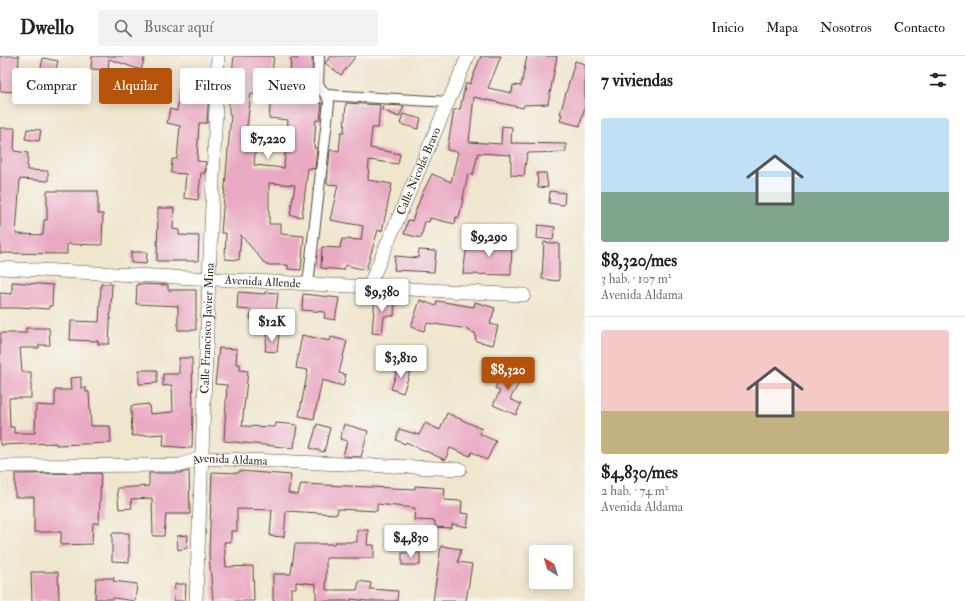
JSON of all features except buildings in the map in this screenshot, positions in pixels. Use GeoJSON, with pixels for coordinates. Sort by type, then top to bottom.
{"type":"FeatureCollection","features":[{"type":"Feature","properties":{"kind":"street","name":"Calle Francisco Javier Mina"},"geometry":{"type":"LineString","coordinates":[[196,601],[218,56]]}},
{"type":"Feature","properties":{"kind":"street"},"geometry":{"type":"LineString","coordinates":[[308,284],[329,103],[326,95],[318,85],[319,56]]}},
{"type":"Feature","properties":{"kind":"street","name":"Calle Nicolás Bravo"},"geometry":{"type":"LineString","coordinates":[[370,286],[468,56]]}},
{"type":"Feature","properties":{"kind":"street"},"geometry":{"type":"LineString","coordinates":[[326,95],[449,102]]}},
{"type":"Feature","properties":{"kind":"street","name":"Avenida Allende"},"geometry":{"type":"LineString","coordinates":[[0,268],[524,295]]}},
{"type":"Feature","properties":{"kind":"street","name":"Avenida Aldama"},"geometry":{"type":"LineString","coordinates":[[0,466],[181,465],[201,458],[460,469]]}}]}
